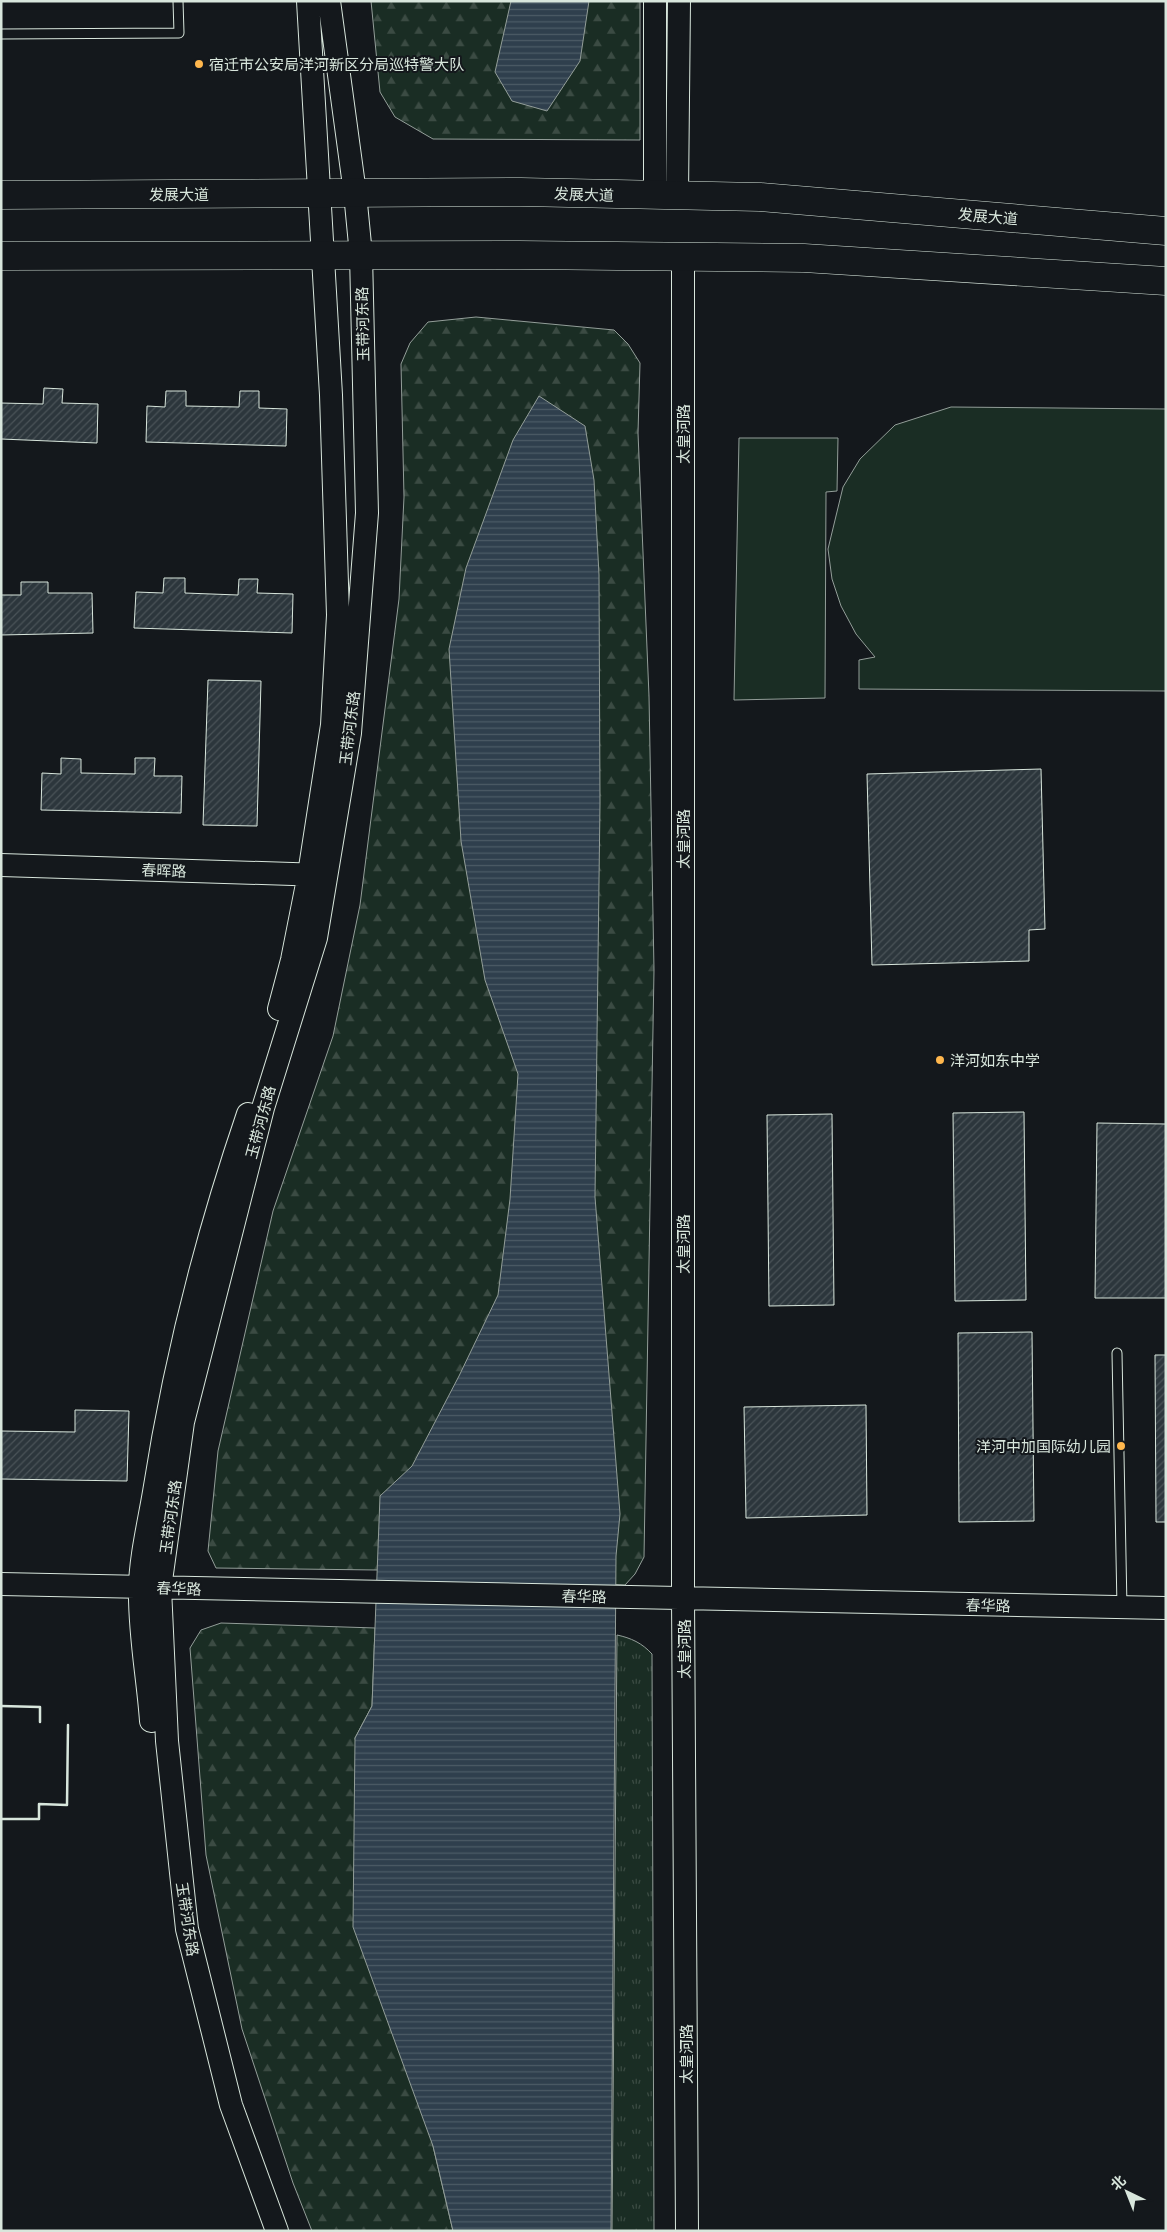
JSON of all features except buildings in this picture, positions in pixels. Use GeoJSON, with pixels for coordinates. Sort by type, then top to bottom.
{"type":"FeatureCollection","features":[{"type":"Feature","properties":{"kind":"main road","name":"发展大道"},"geometry":{"type":"LineString","coordinates":[[1,195],[521,192],[760,197],[1166,231]]}},
{"type":"Feature","properties":{"kind":"main road"},"geometry":{"type":"LineString","coordinates":[[1,256],[361,255],[804,258],[1166,281]]}},
{"type":"Feature","properties":{"kind":"street","name":"玉带河东路"},"geometry":{"type":"LineString","coordinates":[[308,1],[331,395],[338,615],[332,724],[317,875]]}},
{"type":"Feature","properties":{"kind":"street","name":"玉带河东路"},"geometry":{"type":"LineString","coordinates":[[278,2231],[230,2105],[187,1929],[150,1587],[164,1426],[196,1283],[221,1193],[260,1078],[317,875],[350,733],[366,513],[361,255],[355,193],[329,1]]}},
{"type":"Feature","properties":{"kind":"street"},"geometry":{"type":"LineString","coordinates":[[655,1],[666,196]]}},
{"type":"Feature","properties":{"kind":"street"},"geometry":{"type":"LineString","coordinates":[[666,196],[679,1]]}},
{"type":"Feature","properties":{"kind":"street","name":"太皇河路"},"geometry":{"type":"LineString","coordinates":[[683,256],[683,1598],[687,2231]]}},
{"type":"Feature","properties":{"kind":"street","name":"春晖路"},"geometry":{"type":"LineString","coordinates":[[1,865],[317,875]]}},
{"type":"Feature","properties":{"kind":"street","name":"春华路"},"geometry":{"type":"LineString","coordinates":[[1,1584],[359,1593],[636,1596],[1166,1608]]}},
{"type":"Feature","properties":{"kind":"street","name":"玉带河东路"},"geometry":{"type":"LineString","coordinates":[[150,1587],[140,1616],[148,1681],[157,1796],[176,1934],[184,1979],[206,2067],[229,2142],[262,2231]]}},
{"type":"Feature","properties":{"kind":"lane"},"geometry":{"type":"LineString","coordinates":[[1,34],[178,32],[178,1]]}},
{"type":"Feature","properties":{"kind":"lane"},"geometry":{"type":"LineString","coordinates":[[1117,1353],[1122,1607]]}},
{"type":"Feature","properties":{"kind":"green space"},"geometry":{"type":"Polygon","coordinates":[[[371,1],[640,1],[640,140],[433,139],[395,117],[380,92],[371,1]]]}},
{"type":"Feature","properties":{"kind":"green space"},"geometry":{"type":"Polygon","coordinates":[[[476,317],[614,330],[628,344],[640,363],[638,433],[649,696],[654,970],[644,1557],[635,1574],[625,1585],[377,1570],[216,1568],[208,1551],[218,1451],[273,1211],[333,1036],[360,905],[399,599],[404,497],[401,364],[410,343],[428,322],[476,317]]]}},
{"type":"Feature","properties":{"kind":"green space"},"geometry":{"type":"Polygon","coordinates":[[[951,407],[1166,409],[1166,691],[859,689],[859,660],[875,657],[856,634],[841,606],[832,579],[828,549],[843,487],[860,459],[895,425],[951,407]]]}},
{"type":"Feature","properties":{"kind":"green space"},"geometry":{"type":"Polygon","coordinates":[[[739,438],[838,438],[837,491],[826,492],[825,698],[734,700],[739,438]]]}},
{"type":"Feature","properties":{"kind":"green space"},"geometry":{"type":"Polygon","coordinates":[[[221,1623],[375,1628],[372,1706],[355,1738],[433,2146],[453,2231],[312,2231],[293,2183],[242,2029],[206,1855],[190,1648],[201,1630],[221,1623]]]}},
{"type":"Feature","properties":{"kind":"green space"},"geometry":{"type":"Polygon","coordinates":[[[617,1635],[636,1642],[652,1654],[654,2231],[612,2231],[617,1635]]]}},
{"type":"Feature","properties":{"kind":"water"},"geometry":{"type":"Polygon","coordinates":[[[511,1],[589,1],[580,61],[547,111],[512,101],[495,72],[511,1]]]}},
{"type":"Feature","properties":{"kind":"water"},"geometry":{"type":"Polygon","coordinates":[[[539,396],[585,426],[594,480],[599,575],[600,803],[595,1197],[620,1514],[616,1556],[611,2231],[453,2231],[433,2146],[353,1927],[355,1738],[372,1706],[380,1496],[412,1466],[459,1376],[498,1295],[510,1199],[518,1074],[485,980],[461,841],[449,649],[466,568],[513,440],[539,396]]]}},
{"type":"Feature","properties":{"kind":"wall"},"geometry":{"type":"LineString","coordinates":[[1,1706],[40,1707],[40,1722]]}},
{"type":"Feature","properties":{"kind":"wall"},"geometry":{"type":"LineString","coordinates":[[1,1819],[39,1819],[39,1804],[67,1805],[68,1725]]}},
{"type":"Feature","properties":{"kind":"place","name":"宿迁市公安局洋河新区分局巡特警大队"},"geometry":{"type":"Point","coordinates":[199,64]}},
{"type":"Feature","properties":{"kind":"place","name":"洋河如东中学"},"geometry":{"type":"Point","coordinates":[940,1060]}},
{"type":"Feature","properties":{"kind":"place","name":"洋河中加国际幼儿园"},"geometry":{"type":"Point","coordinates":[1121,1446]}}]}
